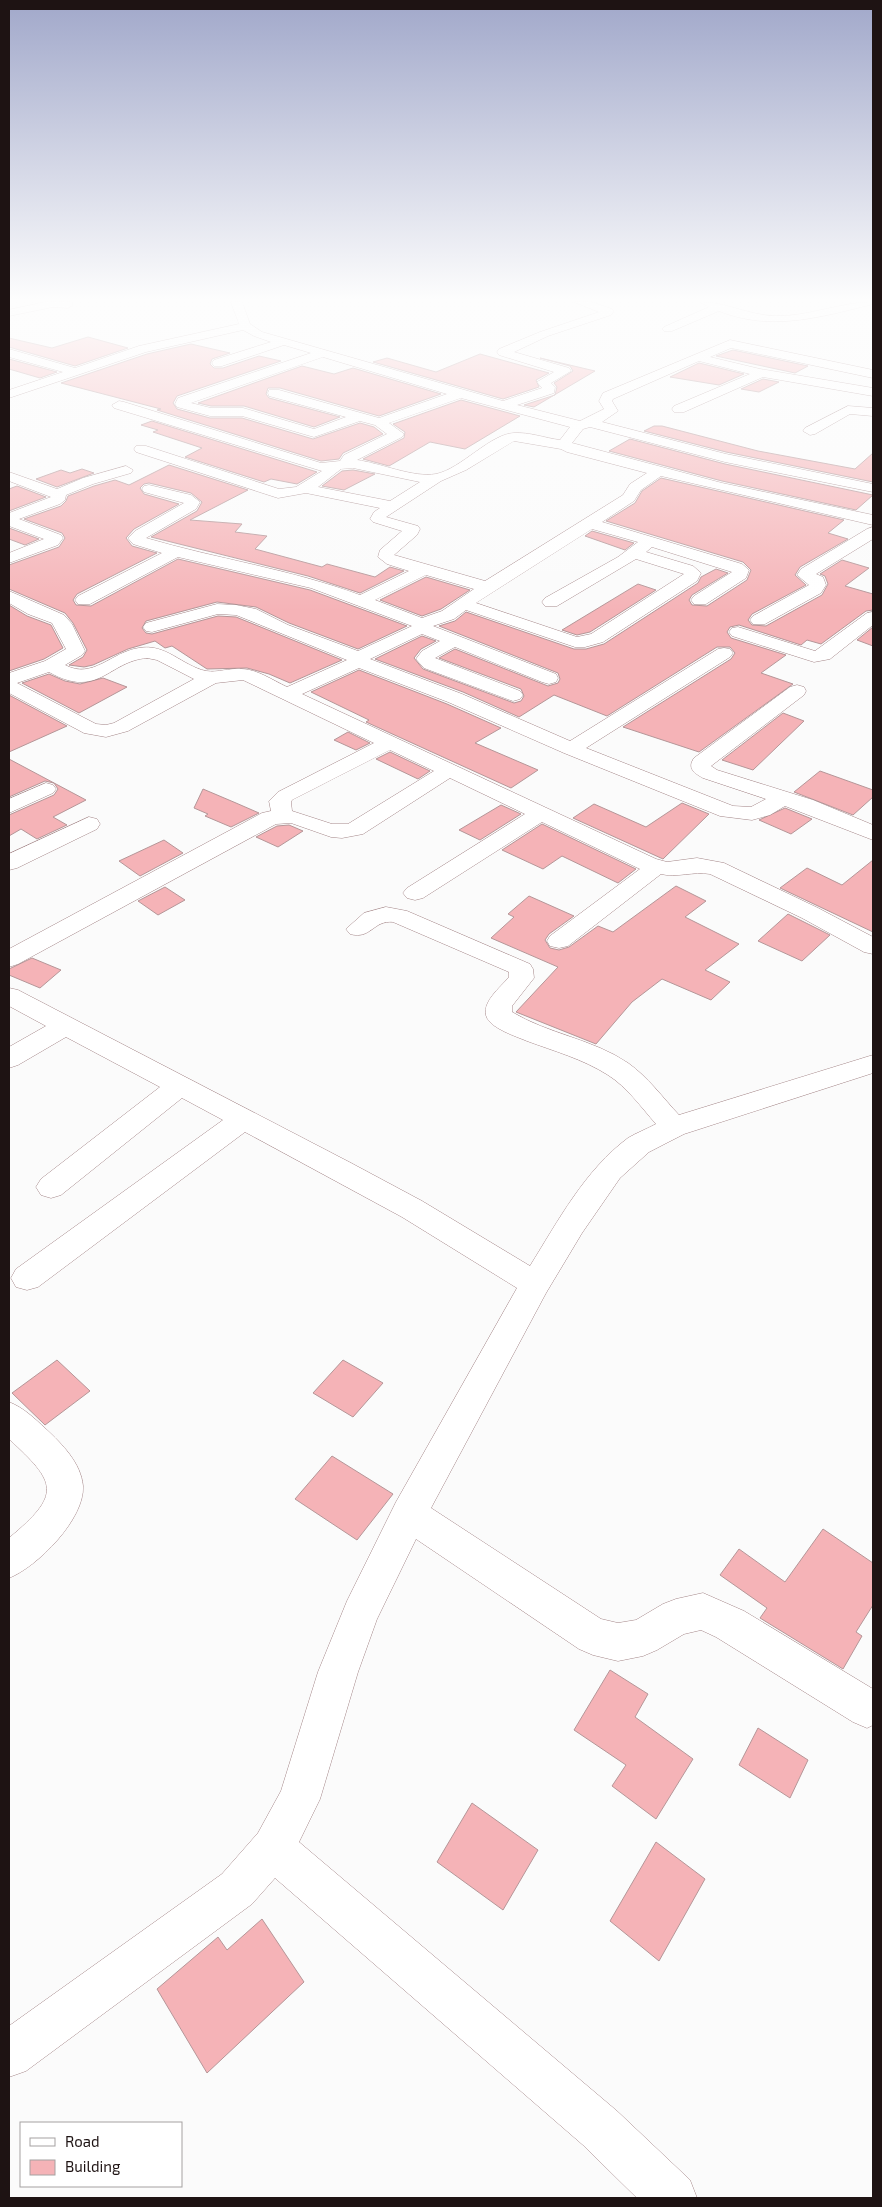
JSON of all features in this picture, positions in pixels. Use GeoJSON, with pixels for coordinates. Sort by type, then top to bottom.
{"type":"FeatureCollection","features":[{"type":"Feature","properties":{"kind":"street"},"geometry":{"type":"LineString","coordinates":[[119,405],[320,467],[359,464],[427,478],[436,478],[444,476],[507,439],[514,437],[565,444],[572,449],[658,472],[789,503],[873,520]]}},
{"type":"Feature","properties":{"kind":"street"},"geometry":{"type":"LineString","coordinates":[[185,405],[210,412],[243,412],[314,433],[358,417]]}},
{"type":"Feature","properties":{"kind":"street"},"geometry":{"type":"LineString","coordinates":[[316,405],[380,422],[429,405]]}},
{"type":"Feature","properties":{"kind":"street"},"geometry":{"type":"LineString","coordinates":[[503,405],[725,458],[873,488]]}},
{"type":"Feature","properties":{"kind":"street"},"geometry":{"type":"LineString","coordinates":[[565,444],[566,439],[584,424],[611,412],[612,408],[609,405]]}},
{"type":"Feature","properties":{"kind":"street"},"geometry":{"type":"LineString","coordinates":[[678,409],[687,405]]}},
{"type":"Feature","properties":{"kind":"street"},"geometry":{"type":"LineString","coordinates":[[810,431],[848,410],[873,412]]}},
{"type":"Feature","properties":{"kind":"street"},"geometry":{"type":"LineString","coordinates":[[141,449],[278,494],[294,493],[324,477],[349,458],[397,434],[380,422]]}},
{"type":"Feature","properties":{"kind":"street"},"geometry":{"type":"LineString","coordinates":[[9,476],[57,494],[88,481],[126,470]]}},
{"type":"Feature","properties":{"kind":"street"},"geometry":{"type":"LineString","coordinates":[[288,693],[351,665],[365,654],[440,619],[487,587],[629,498],[635,487],[658,472]]}},
{"type":"Feature","properties":{"kind":"street"},"geometry":{"type":"LineString","coordinates":[[436,478],[379,515],[378,519],[412,529],[411,532],[386,553],[386,557],[423,570],[487,587]]}},
{"type":"Feature","properties":{"kind":"street"},"geometry":{"type":"LineString","coordinates":[[303,488],[393,506]]}},
{"type":"Feature","properties":{"kind":"street"},"geometry":{"type":"LineString","coordinates":[[149,489],[186,498],[192,502],[191,506],[136,538],[139,540],[176,552],[295,578],[362,600],[549,678]]}},
{"type":"Feature","properties":{"kind":"street"},"geometry":{"type":"LineString","coordinates":[[9,520],[55,501],[60,497],[57,494]]}},
{"type":"Feature","properties":{"kind":"street"},"geometry":{"type":"LineString","coordinates":[[9,520],[55,538],[52,542],[9,558]]}},
{"type":"Feature","properties":{"kind":"street"},"geometry":{"type":"LineString","coordinates":[[590,523],[741,570],[740,574],[700,600]]}},
{"type":"Feature","properties":{"kind":"street"},"geometry":{"type":"LineString","coordinates":[[759,620],[814,589],[818,585],[817,581],[805,575],[807,572],[873,532]]}},
{"type":"Feature","properties":{"kind":"street"},"geometry":{"type":"LineString","coordinates":[[550,602],[634,553],[649,542]]}},
{"type":"Feature","properties":{"kind":"street"},"geometry":{"type":"LineString","coordinates":[[84,600],[176,552]]}},
{"type":"Feature","properties":{"kind":"street"},"geometry":{"type":"LineString","coordinates":[[464,604],[575,642],[585,642],[596,638],[691,577],[693,573],[687,569],[634,553]]}},
{"type":"Feature","properties":{"kind":"street"},"geometry":{"type":"LineString","coordinates":[[362,600],[423,570]]}},
{"type":"Feature","properties":{"kind":"street"},"geometry":{"type":"LineString","coordinates":[[9,596],[34,610],[52,616],[63,624],[76,650],[52,665],[11,678]]}},
{"type":"Feature","properties":{"kind":"street"},"geometry":{"type":"LineString","coordinates":[[152,627],[216,609],[250,613],[282,629],[351,654],[367,665],[455,698],[572,749],[728,811],[745,815],[756,814],[782,798]]}},
{"type":"Feature","properties":{"kind":"street"},"geometry":{"type":"LineString","coordinates":[[738,632],[814,657],[824,655],[873,617]]}},
{"type":"Feature","properties":{"kind":"street"},"geometry":{"type":"LineString","coordinates":[[456,640],[428,655],[425,659],[431,664],[513,695]]}},
{"type":"Feature","properties":{"kind":"street"},"geometry":{"type":"LineString","coordinates":[[52,665],[72,676],[82,677],[93,675],[136,653],[148,652],[158,654],[200,675],[212,677],[238,673],[247,675],[656,867],[666,869],[697,865],[716,868],[810,913],[873,947]]}},
{"type":"Feature","properties":{"kind":"street"},"geometry":{"type":"LineString","coordinates":[[572,749],[724,653]]}},
{"type":"Feature","properties":{"kind":"street"},"geometry":{"type":"LineString","coordinates":[[11,678],[90,729],[106,731],[121,727],[212,677]]}},
{"type":"Feature","properties":{"kind":"street"},"geometry":{"type":"LineString","coordinates":[[797,690],[701,762],[701,768],[710,774],[805,805],[873,833]]}},
{"type":"Feature","properties":{"kind":"street"},"geometry":{"type":"LineString","coordinates":[[282,815],[280,801],[285,796],[391,742]]}},
{"type":"Feature","properties":{"kind":"street"},"geometry":{"type":"LineString","coordinates":[[9,958],[270,818],[282,815],[293,816],[329,831],[342,833],[356,829],[450,770]]}},
{"type":"Feature","properties":{"kind":"street"},"geometry":{"type":"LineString","coordinates":[[9,807],[46,789]]}},
{"type":"Feature","properties":{"kind":"street"},"geometry":{"type":"LineString","coordinates":[[414,893],[540,814]]}},
{"type":"Feature","properties":{"kind":"street"},"geometry":{"type":"LineString","coordinates":[[9,864],[89,824]]}},
{"type":"Feature","properties":{"kind":"street"},"geometry":{"type":"LineString","coordinates":[[559,941],[656,867]]}},
{"type":"Feature","properties":{"kind":"street"},"geometry":{"type":"LineString","coordinates":[[358,929],[375,914],[388,913],[511,963],[521,969],[522,978],[499,1005],[499,1016],[513,1025],[600,1059],[618,1069],[674,1127]]}},
{"type":"Feature","properties":{"kind":"street"},"geometry":{"type":"LineString","coordinates":[[11,999],[245,1118],[412,1209],[535,1284]]}},
{"type":"Feature","properties":{"kind":"street"},"geometry":{"type":"LineString","coordinates":[[9,1059],[65,1026]]}},
{"type":"Feature","properties":{"kind":"street"},"geometry":{"type":"LineString","coordinates":[[9,2054],[237,1889],[273,1848],[299,1799],[338,1672],[360,1614],[410,1514],[535,1284],[571,1225],[610,1171],[639,1145],[674,1127],[873,1064]]}},
{"type":"Feature","properties":{"kind":"street"},"geometry":{"type":"LineString","coordinates":[[51,1187],[181,1086]]}},
{"type":"Feature","properties":{"kind":"street"},"geometry":{"type":"LineString","coordinates":[[27,1278],[245,1118]]}},
{"type":"Feature","properties":{"kind":"street"},"geometry":{"type":"LineString","coordinates":[[9,1418],[47,1454],[62,1475],[66,1493],[54,1518],[35,1539],[9,1561]]}},
{"type":"Feature","properties":{"kind":"street"},"geometry":{"type":"LineString","coordinates":[[410,1514],[593,1636],[618,1642],[642,1637],[676,1617],[702,1611],[730,1624],[867,1708]]}},
{"type":"Feature","properties":{"kind":"street"},"geometry":{"type":"LineString","coordinates":[[273,1848],[600,2128],[672,2198]]}},
{"type":"Feature","properties":{"kind":"building"},"geometry":{"type":"Polygon","coordinates":[[[146,405],[174,405],[177,409],[210,418],[242,418],[313,439],[360,423],[374,427],[383,434],[343,453],[339,459],[321,461],[157,410],[161,409],[146,405]]]}},
{"type":"Feature","properties":{"kind":"building"},"geometry":{"type":"Polygon","coordinates":[[[207,405],[295,405],[340,417],[314,427],[244,406],[207,405]]]}},
{"type":"Feature","properties":{"kind":"building"},"geometry":{"type":"Polygon","coordinates":[[[340,405],[410,405],[379,416],[340,405]]]}},
{"type":"Feature","properties":{"kind":"building"},"geometry":{"type":"Polygon","coordinates":[[[447,405],[479,405],[520,416],[465,449],[430,442],[389,466],[363,459],[404,438],[405,432],[393,424],[447,405]]]}},
{"type":"Feature","properties":{"kind":"building"},"geometry":{"type":"Polygon","coordinates":[[[152,421],[317,472],[297,484],[271,479],[264,482],[185,457],[202,448],[153,432],[158,430],[141,425],[152,421]]]}},
{"type":"Feature","properties":{"kind":"building"},"geometry":{"type":"Polygon","coordinates":[[[654,426],[662,426],[758,451],[855,469],[873,453],[873,482],[726,452],[644,431],[654,426]]]}},
{"type":"Feature","properties":{"kind":"building"},"geometry":{"type":"Polygon","coordinates":[[[630,439],[725,464],[873,495],[856,510],[722,481],[609,451],[630,439]]]}},
{"type":"Feature","properties":{"kind":"building"},"geometry":{"type":"Polygon","coordinates":[[[169,465],[248,490],[190,520],[242,524],[235,532],[267,536],[255,549],[322,567],[327,564],[375,577],[390,567],[404,571],[360,593],[308,576],[151,537],[197,511],[202,502],[191,493],[149,483],[144,484],[140,488],[144,494],[179,504],[134,529],[126,538],[132,546],[157,553],[77,594],[73,600],[76,605],[91,606],[178,559],[310,590],[407,626],[358,649],[289,623],[256,607],[217,602],[146,621],[142,628],[146,633],[152,634],[218,616],[236,617],[342,660],[290,683],[269,674],[247,668],[207,669],[172,646],[165,648],[155,641],[128,649],[93,665],[84,667],[69,665],[83,657],[87,650],[73,623],[65,613],[9,589],[9,565],[59,547],[65,538],[62,533],[24,519],[61,506],[68,496],[94,486],[115,480],[129,485],[169,465]]]}},
{"type":"Feature","properties":{"kind":"building"},"geometry":{"type":"Polygon","coordinates":[[[82,469],[94,473],[57,487],[36,479],[61,470],[70,473],[82,469]]]}},
{"type":"Feature","properties":{"kind":"building"},"geometry":{"type":"Polygon","coordinates":[[[353,470],[375,474],[344,490],[322,486],[342,471],[353,470]]]}},
{"type":"Feature","properties":{"kind":"building"},"geometry":{"type":"Polygon","coordinates":[[[661,478],[844,520],[828,533],[848,539],[800,567],[795,575],[806,585],[752,614],[748,620],[752,625],[766,626],[822,595],[828,584],[825,576],[820,574],[842,560],[869,568],[845,586],[873,594],[873,610],[866,611],[821,644],[807,640],[801,645],[739,625],[730,627],[727,632],[731,638],[786,655],[761,673],[793,684],[699,752],[623,727],[731,659],[735,653],[730,647],[717,647],[607,716],[554,695],[519,717],[463,692],[375,659],[422,636],[436,641],[421,649],[414,658],[423,669],[514,703],[521,701],[524,696],[521,689],[439,658],[455,649],[548,686],[558,683],[560,679],[558,673],[439,626],[455,621],[466,612],[574,649],[586,649],[604,644],[698,583],[701,577],[716,569],[728,573],[692,595],[689,600],[692,605],[707,606],[747,580],[751,570],[743,562],[606,521],[635,503],[642,491],[661,478]]]}},
{"type":"Feature","properties":{"kind":"building"},"geometry":{"type":"Polygon","coordinates":[[[17,486],[46,497],[9,511],[9,489],[17,486]]]}},
{"type":"Feature","properties":{"kind":"building"},"geometry":{"type":"Polygon","coordinates":[[[9,528],[39,539],[25,545],[9,539],[9,528]]]}},
{"type":"Feature","properties":{"kind":"building"},"geometry":{"type":"Polygon","coordinates":[[[592,531],[634,543],[625,550],[585,536],[592,531]]]}},
{"type":"Feature","properties":{"kind":"building"},"geometry":{"type":"Polygon","coordinates":[[[426,577],[470,590],[441,609],[422,616],[380,600],[426,577]]]}},
{"type":"Feature","properties":{"kind":"building"},"geometry":{"type":"Polygon","coordinates":[[[638,584],[656,590],[590,632],[577,635],[562,630],[638,584]]]}},
{"type":"Feature","properties":{"kind":"building"},"geometry":{"type":"Polygon","coordinates":[[[9,605],[27,616],[51,625],[63,648],[44,659],[9,671],[9,605]]]}},
{"type":"Feature","properties":{"kind":"building"},"geometry":{"type":"Polygon","coordinates":[[[873,627],[873,646],[857,640],[873,627]]]}},
{"type":"Feature","properties":{"kind":"building"},"geometry":{"type":"Polygon","coordinates":[[[359,670],[447,704],[501,728],[475,743],[538,770],[511,788],[366,722],[369,720],[311,692],[359,670]]]}},
{"type":"Feature","properties":{"kind":"building"},"geometry":{"type":"Polygon","coordinates":[[[49,674],[65,681],[80,684],[103,678],[127,687],[79,713],[22,683],[49,674]]]}},
{"type":"Feature","properties":{"kind":"building"},"geometry":{"type":"Polygon","coordinates":[[[9,695],[67,726],[9,752],[9,695]]]}},
{"type":"Feature","properties":{"kind":"building"},"geometry":{"type":"Polygon","coordinates":[[[783,713],[804,721],[753,770],[722,760],[783,713]]]}},
{"type":"Feature","properties":{"kind":"building"},"geometry":{"type":"Polygon","coordinates":[[[348,732],[370,743],[356,750],[334,740],[348,732]]]}},
{"type":"Feature","properties":{"kind":"building"},"geometry":{"type":"Polygon","coordinates":[[[390,752],[430,771],[418,779],[376,759],[390,752]]]}},
{"type":"Feature","properties":{"kind":"building"},"geometry":{"type":"Polygon","coordinates":[[[9,759],[86,800],[53,817],[67,825],[37,839],[21,829],[9,836],[9,815],[54,795],[58,789],[54,783],[45,781],[9,797],[9,759]]]}},
{"type":"Feature","properties":{"kind":"building"},"geometry":{"type":"Polygon","coordinates":[[[820,771],[873,790],[873,797],[853,815],[794,792],[820,771]]]}},
{"type":"Feature","properties":{"kind":"building"},"geometry":{"type":"Polygon","coordinates":[[[203,789],[259,813],[231,827],[205,816],[208,814],[194,808],[203,789]]]}},
{"type":"Feature","properties":{"kind":"building"},"geometry":{"type":"Polygon","coordinates":[[[682,803],[709,814],[663,859],[573,818],[594,804],[646,827],[682,803]]]}},
{"type":"Feature","properties":{"kind":"building"},"geometry":{"type":"Polygon","coordinates":[[[501,805],[521,814],[480,840],[459,830],[501,805]]]}},
{"type":"Feature","properties":{"kind":"building"},"geometry":{"type":"Polygon","coordinates":[[[785,808],[812,819],[791,834],[759,820],[785,808]]]}},
{"type":"Feature","properties":{"kind":"building"},"geometry":{"type":"Polygon","coordinates":[[[542,824],[636,869],[618,883],[562,856],[543,869],[502,850],[542,824]]]}},
{"type":"Feature","properties":{"kind":"building"},"geometry":{"type":"Polygon","coordinates":[[[289,825],[303,831],[278,847],[256,837],[277,826],[289,825]]]}},
{"type":"Feature","properties":{"kind":"building"},"geometry":{"type":"Polygon","coordinates":[[[164,840],[183,853],[140,876],[119,861],[164,840]]]}},
{"type":"Feature","properties":{"kind":"building"},"geometry":{"type":"Polygon","coordinates":[[[873,860],[873,932],[780,888],[807,868],[842,885],[873,860]]]}},
{"type":"Feature","properties":{"kind":"building"},"geometry":{"type":"Polygon","coordinates":[[[676,886],[706,901],[685,917],[739,944],[705,970],[730,982],[711,1000],[662,979],[632,1002],[596,1044],[516,1012],[558,967],[491,938],[514,917],[508,914],[529,896],[574,916],[549,934],[545,940],[550,948],[559,950],[569,947],[598,926],[613,932],[676,886]]]}},
{"type":"Feature","properties":{"kind":"building"},"geometry":{"type":"Polygon","coordinates":[[[165,887],[185,900],[158,915],[138,901],[165,887]]]}},
{"type":"Feature","properties":{"kind":"building"},"geometry":{"type":"Polygon","coordinates":[[[788,914],[830,935],[802,961],[758,941],[788,914]]]}},
{"type":"Feature","properties":{"kind":"building"},"geometry":{"type":"Polygon","coordinates":[[[32,958],[61,970],[40,988],[9,975],[9,969],[32,958]]]}},
{"type":"Feature","properties":{"kind":"building"},"geometry":{"type":"Polygon","coordinates":[[[57,1360],[90,1391],[45,1425],[12,1393],[57,1360]]]}},
{"type":"Feature","properties":{"kind":"building"},"geometry":{"type":"Polygon","coordinates":[[[343,1360],[383,1383],[353,1417],[313,1393],[343,1360]]]}},
{"type":"Feature","properties":{"kind":"building"},"geometry":{"type":"Polygon","coordinates":[[[332,1456],[393,1494],[357,1540],[295,1499],[332,1456]]]}},
{"type":"Feature","properties":{"kind":"building"},"geometry":{"type":"Polygon","coordinates":[[[823,1529],[873,1563],[873,1605],[856,1632],[862,1636],[843,1669],[760,1618],[767,1608],[720,1575],[739,1549],[785,1582],[823,1529]]]}},
{"type":"Feature","properties":{"kind":"building"},"geometry":{"type":"Polygon","coordinates":[[[610,1670],[648,1694],[635,1717],[693,1759],[656,1819],[612,1786],[626,1765],[574,1730],[610,1670]]]}},
{"type":"Feature","properties":{"kind":"building"},"geometry":{"type":"Polygon","coordinates":[[[758,1728],[808,1760],[790,1798],[739,1765],[758,1728]]]}},
{"type":"Feature","properties":{"kind":"building"},"geometry":{"type":"Polygon","coordinates":[[[472,1803],[538,1850],[503,1910],[437,1862],[472,1803]]]}},
{"type":"Feature","properties":{"kind":"building"},"geometry":{"type":"Polygon","coordinates":[[[656,1842],[705,1879],[659,1961],[610,1921],[656,1842]]]}},
{"type":"Feature","properties":{"kind":"building"},"geometry":{"type":"Polygon","coordinates":[[[262,1919],[304,1982],[207,2073],[157,1989],[218,1937],[227,1950],[262,1919]]]}}]}
